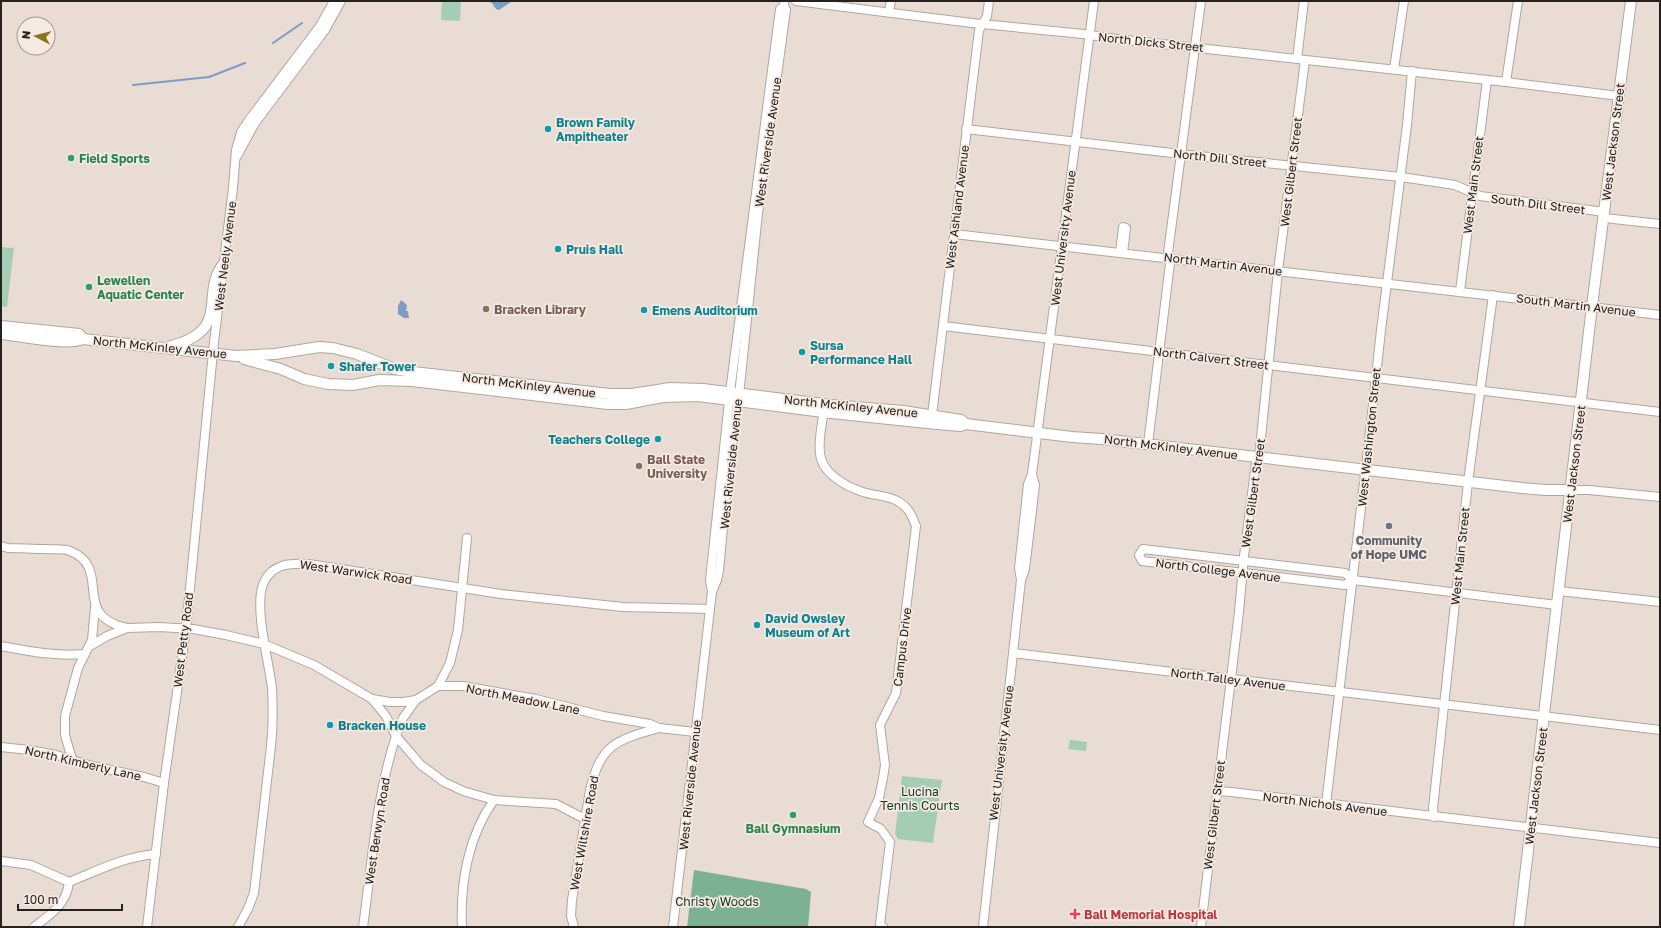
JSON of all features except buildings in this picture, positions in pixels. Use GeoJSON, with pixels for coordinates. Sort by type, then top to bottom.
{"type":"FeatureCollection","features":[{"type":"Feature","properties":{"kind":"main road","name":"West Jackson Street"},"geometry":{"type":"LineString","coordinates":[[1519,927],[1592,306],[1631,1]]}},
{"type":"Feature","properties":{"kind":"main road"},"geometry":{"type":"LineString","coordinates":[[166,347],[183,343],[192,338],[206,326],[212,313],[216,275],[218,269],[225,262]]}},
{"type":"Feature","properties":{"kind":"main road","name":"North McKinley Avenue"},"geometry":{"type":"LineString","coordinates":[[1,326],[79,334],[83,338]]}},
{"type":"Feature","properties":{"kind":"main road","name":"North McKinley Avenue"},"geometry":{"type":"LineString","coordinates":[[1,334],[64,341],[78,341],[83,338],[236,356],[275,354],[305,348],[326,347],[357,354],[395,369],[610,394],[632,394],[681,388],[731,397],[824,408],[932,415],[961,420],[966,424],[1037,433],[1148,444],[1468,482],[1546,490],[1571,490]]}},
{"type":"Feature","properties":{"kind":"main road","name":"North McKinley Avenue"},"geometry":{"type":"LineString","coordinates":[[236,356],[281,369],[304,379],[336,385],[354,385],[379,380],[412,381],[608,404],[626,404],[657,398],[680,396],[731,397]]}},
{"type":"Feature","properties":{"kind":"main road"},"geometry":{"type":"LineString","coordinates":[[824,408],[960,426],[966,424]]}},
{"type":"Feature","properties":{"kind":"street","name":"West Neely Avenue"},"geometry":{"type":"LineString","coordinates":[[214,353],[237,146],[242,132],[249,120],[320,26],[334,1]]}},
{"type":"Feature","properties":{"kind":"street","name":"West Neely Avenue"},"geometry":{"type":"LineString","coordinates":[[236,159],[255,123],[325,30],[341,1]]}},
{"type":"Feature","properties":{"kind":"street","name":"North Dicks Street"},"geometry":{"type":"LineString","coordinates":[[796,1],[982,24],[1412,71],[1619,96]]}},
{"type":"Feature","properties":{"kind":"street"},"geometry":{"type":"LineString","coordinates":[[889,12],[891,1]]}},
{"type":"Feature","properties":{"kind":"street","name":"West Ashland Avenue"},"geometry":{"type":"LineString","coordinates":[[932,415],[979,30],[988,16],[989,1]]}},
{"type":"Feature","properties":{"kind":"street","name":"West University Avenue"},"geometry":{"type":"LineString","coordinates":[[983,927],[1021,580],[1019,568],[1028,484],[1032,474],[1088,35],[1094,1]]}},
{"type":"Feature","properties":{"kind":"street"},"geometry":{"type":"LineString","coordinates":[[1148,444],[1200,1]]}},
{"type":"Feature","properties":{"kind":"street","name":"West Gilbert Street"},"geometry":{"type":"LineString","coordinates":[[1200,927],[1231,679],[1251,500],[1258,457],[1278,270],[1292,166],[1301,59],[1304,1]]}},
{"type":"Feature","properties":{"kind":"street"},"geometry":{"type":"LineString","coordinates":[[1394,69],[1404,1]]}},
{"type":"Feature","properties":{"kind":"street"},"geometry":{"type":"LineString","coordinates":[[1506,82],[1518,1]]}},
{"type":"Feature","properties":{"kind":"street","name":"West Riverside Avenue"},"geometry":{"type":"LineString","coordinates":[[673,927],[712,592],[711,575],[731,397],[759,210],[786,10],[784,3]]}},
{"type":"Feature","properties":{"kind":"street","name":"West Washington Street"},"geometry":{"type":"LineString","coordinates":[[1326,804],[1387,283],[1401,177],[1412,71]]}},
{"type":"Feature","properties":{"kind":"street","name":"West Main Street"},"geometry":{"type":"LineString","coordinates":[[1460,291],[1487,80]]}},
{"type":"Feature","properties":{"kind":"street","name":"North Dill Street"},"geometry":{"type":"LineString","coordinates":[[966,129],[1181,154],[1401,177],[1455,185],[1472,193]]}},
{"type":"Feature","properties":{"kind":"street","name":"South Dill Street"},"geometry":{"type":"LineString","coordinates":[[1472,193],[1480,196],[1660,224]]}},
{"type":"Feature","properties":{"kind":"street","name":"North Martin Avenue"},"geometry":{"type":"LineString","coordinates":[[954,234],[1492,295]]}},
{"type":"Feature","properties":{"kind":"street","name":"West Main Street"},"geometry":{"type":"LineString","coordinates":[[1434,817],[1433,808],[1443,705],[1468,482],[1492,295]]}},
{"type":"Feature","properties":{"kind":"street","name":"South Martin Avenue"},"geometry":{"type":"LineString","coordinates":[[1492,295],[1660,314]]}},
{"type":"Feature","properties":{"kind":"street","name":"North Calvert Street"},"geometry":{"type":"LineString","coordinates":[[944,326],[1660,412]]}},
{"type":"Feature","properties":{"kind":"street","name":"West Petty Road"},"geometry":{"type":"LineString","coordinates":[[147,927],[164,783],[186,629],[214,353]]}},
{"type":"Feature","properties":{"kind":"street","name":"Campus Drive"},"geometry":{"type":"LineString","coordinates":[[824,408],[820,454],[828,471],[847,485],[863,492],[898,501],[906,507],[916,526],[896,693],[880,725],[885,765],[883,778],[879,798],[868,822],[882,829],[890,842],[880,924],[882,927]]}},
{"type":"Feature","properties":{"kind":"street"},"geometry":{"type":"LineString","coordinates":[[1571,490],[1595,490],[1660,497]]}},
{"type":"Feature","properties":{"kind":"street"},"geometry":{"type":"LineString","coordinates":[[72,759],[65,735],[65,716],[72,686],[84,654],[90,646],[107,636],[127,628],[159,627],[186,629],[226,635],[264,644],[314,665],[372,698],[397,703],[416,700],[438,686],[446,673],[453,651],[458,630],[467,538]]}},
{"type":"Feature","properties":{"kind":"street"},"geometry":{"type":"LineString","coordinates":[[1,546],[8,548],[61,549],[76,555],[89,566],[92,574],[92,590],[95,606],[94,627],[90,646]]}},
{"type":"Feature","properties":{"kind":"street","name":"North College Avenue"},"geometry":{"type":"LineString","coordinates":[[1353,580],[1345,585],[1242,573],[1142,561],[1139,555],[1143,549],[1345,573],[1353,580],[1557,604]]}},
{"type":"Feature","properties":{"kind":"street","name":"West Warwick Road"},"geometry":{"type":"LineString","coordinates":[[238,927],[248,909],[255,886],[273,724],[272,688],[261,617],[262,588],[269,573],[280,566],[292,563],[328,566],[461,589],[623,607],[710,609]]}},
{"type":"Feature","properties":{"kind":"street"},"geometry":{"type":"LineString","coordinates":[[1559,591],[1660,602]]}},
{"type":"Feature","properties":{"kind":"street"},"geometry":{"type":"LineString","coordinates":[[95,606],[103,617],[112,623],[127,628]]}},
{"type":"Feature","properties":{"kind":"street"},"geometry":{"type":"LineString","coordinates":[[1,646],[44,653],[74,655],[84,654]]}},
{"type":"Feature","properties":{"kind":"street","name":"North Talley Avenue"},"geometry":{"type":"LineString","coordinates":[[1013,653],[1660,730]]}},
{"type":"Feature","properties":{"kind":"street","name":"North Meadow Lane"},"geometry":{"type":"LineString","coordinates":[[438,686],[463,686],[514,695],[603,716],[650,724],[659,728],[695,732]]}},
{"type":"Feature","properties":{"kind":"street"},"geometry":{"type":"LineString","coordinates":[[372,698],[386,716],[396,736],[415,759],[436,777],[463,791],[494,800],[556,804],[585,819]]}},
{"type":"Feature","properties":{"kind":"street","name":"West Berwyn Road"},"geometry":{"type":"LineString","coordinates":[[363,927],[380,803],[387,768],[396,736],[405,714],[416,700]]}},
{"type":"Feature","properties":{"kind":"street","name":"West Wiltshire Road"},"geometry":{"type":"LineString","coordinates":[[574,927],[571,916],[572,900],[585,819],[594,775],[605,752],[622,740],[659,728]]}},
{"type":"Feature","properties":{"kind":"street","name":"North Kimberly Lane"},"geometry":{"type":"LineString","coordinates":[[1,748],[39,751],[72,759],[92,766],[144,777],[164,783]]}},
{"type":"Feature","properties":{"kind":"street","name":"North Nichols Avenue"},"geometry":{"type":"LineString","coordinates":[[1217,791],[1660,843]]}},
{"type":"Feature","properties":{"kind":"street"},"geometry":{"type":"LineString","coordinates":[[462,927],[464,883],[468,860],[475,837],[489,807],[494,800]]}},
{"type":"Feature","properties":{"kind":"street"},"geometry":{"type":"LineString","coordinates":[[1,861],[31,865],[69,882],[118,861],[156,854]]}},
{"type":"Feature","properties":{"kind":"street"},"geometry":{"type":"LineString","coordinates":[[34,927],[61,905],[67,894],[69,882]]}},
{"type":"Feature","properties":{"kind":"street"},"geometry":{"type":"LineString","coordinates":[[568,927],[571,916]]}},
{"type":"Feature","properties":{"kind":"green space"},"geometry":{"type":"Polygon","coordinates":[[[442,1],[461,1],[460,21],[441,20],[442,1]]]}},
{"type":"Feature","properties":{"kind":"green space"},"geometry":{"type":"Polygon","coordinates":[[[1,247],[14,248],[7,307],[1,306],[1,247]]]}},
{"type":"Feature","properties":{"kind":"green space"},"geometry":{"type":"Polygon","coordinates":[[[1070,740],[1087,742],[1086,751],[1068,749],[1070,740]]]}},
{"type":"Feature","properties":{"kind":"green space","name":"Lucina Tennis Courts"},"geometry":{"type":"Polygon","coordinates":[[[902,776],[942,780],[933,843],[898,839],[895,834],[902,776]]]}},
{"type":"Feature","properties":{"kind":"green space","name":"Christy Woods"},"geometry":{"type":"Polygon","coordinates":[[[694,870],[806,889],[811,892],[808,927],[687,927],[694,870]]]}},
{"type":"Feature","properties":{"kind":"water"},"geometry":{"type":"Polygon","coordinates":[[[487,1],[512,1],[499,10],[496,9],[492,3],[487,1]]]}},
{"type":"Feature","properties":{"kind":"water"},"geometry":{"type":"Polygon","coordinates":[[[401,300],[407,305],[406,311],[408,311],[409,318],[404,318],[398,314],[398,306],[401,300]]]}},
{"type":"Feature","properties":{"kind":"waterway"},"geometry":{"type":"LineString","coordinates":[[273,43],[302,23]]}},
{"type":"Feature","properties":{"kind":"waterway"},"geometry":{"type":"LineString","coordinates":[[133,85],[209,77],[245,63]]}},
{"type":"Feature","properties":{"kind":"place","name":"Brown Family Ampitheater"},"geometry":{"type":"Point","coordinates":[548,129]}},
{"type":"Feature","properties":{"kind":"place","name":"Field Sports"},"geometry":{"type":"Point","coordinates":[71,158]}},
{"type":"Feature","properties":{"kind":"place","name":"Pruis Hall"},"geometry":{"type":"Point","coordinates":[558,249]}},
{"type":"Feature","properties":{"kind":"place","name":"Lewellen Aquatic Center"},"geometry":{"type":"Point","coordinates":[89,287]}},
{"type":"Feature","properties":{"kind":"place","name":"Bracken Library"},"geometry":{"type":"Point","coordinates":[486,309]}},
{"type":"Feature","properties":{"kind":"place","name":"Emens Auditorium"},"geometry":{"type":"Point","coordinates":[644,310]}},
{"type":"Feature","properties":{"kind":"place","name":"Sursa Performance Hall"},"geometry":{"type":"Point","coordinates":[802,352]}},
{"type":"Feature","properties":{"kind":"place","name":"Shafer Tower"},"geometry":{"type":"Point","coordinates":[331,366]}},
{"type":"Feature","properties":{"kind":"place","name":"Teachers College"},"geometry":{"type":"Point","coordinates":[658,439]}},
{"type":"Feature","properties":{"kind":"place","name":"Ball State University"},"geometry":{"type":"Point","coordinates":[639,466]}},
{"type":"Feature","properties":{"kind":"place","name":"Community of Hope UMC"},"geometry":{"type":"Point","coordinates":[1389,526]}},
{"type":"Feature","properties":{"kind":"place","name":"David Owsley Museum of Art"},"geometry":{"type":"Point","coordinates":[757,625]}},
{"type":"Feature","properties":{"kind":"place","name":"Bracken House"},"geometry":{"type":"Point","coordinates":[330,725]}},
{"type":"Feature","properties":{"kind":"place","name":"Ball Gymnasium"},"geometry":{"type":"Point","coordinates":[793,815]}},
{"type":"Feature","properties":{"kind":"place","name":"Ball Memorial Hospital"},"geometry":{"type":"Point","coordinates":[1075,914]}}]}
